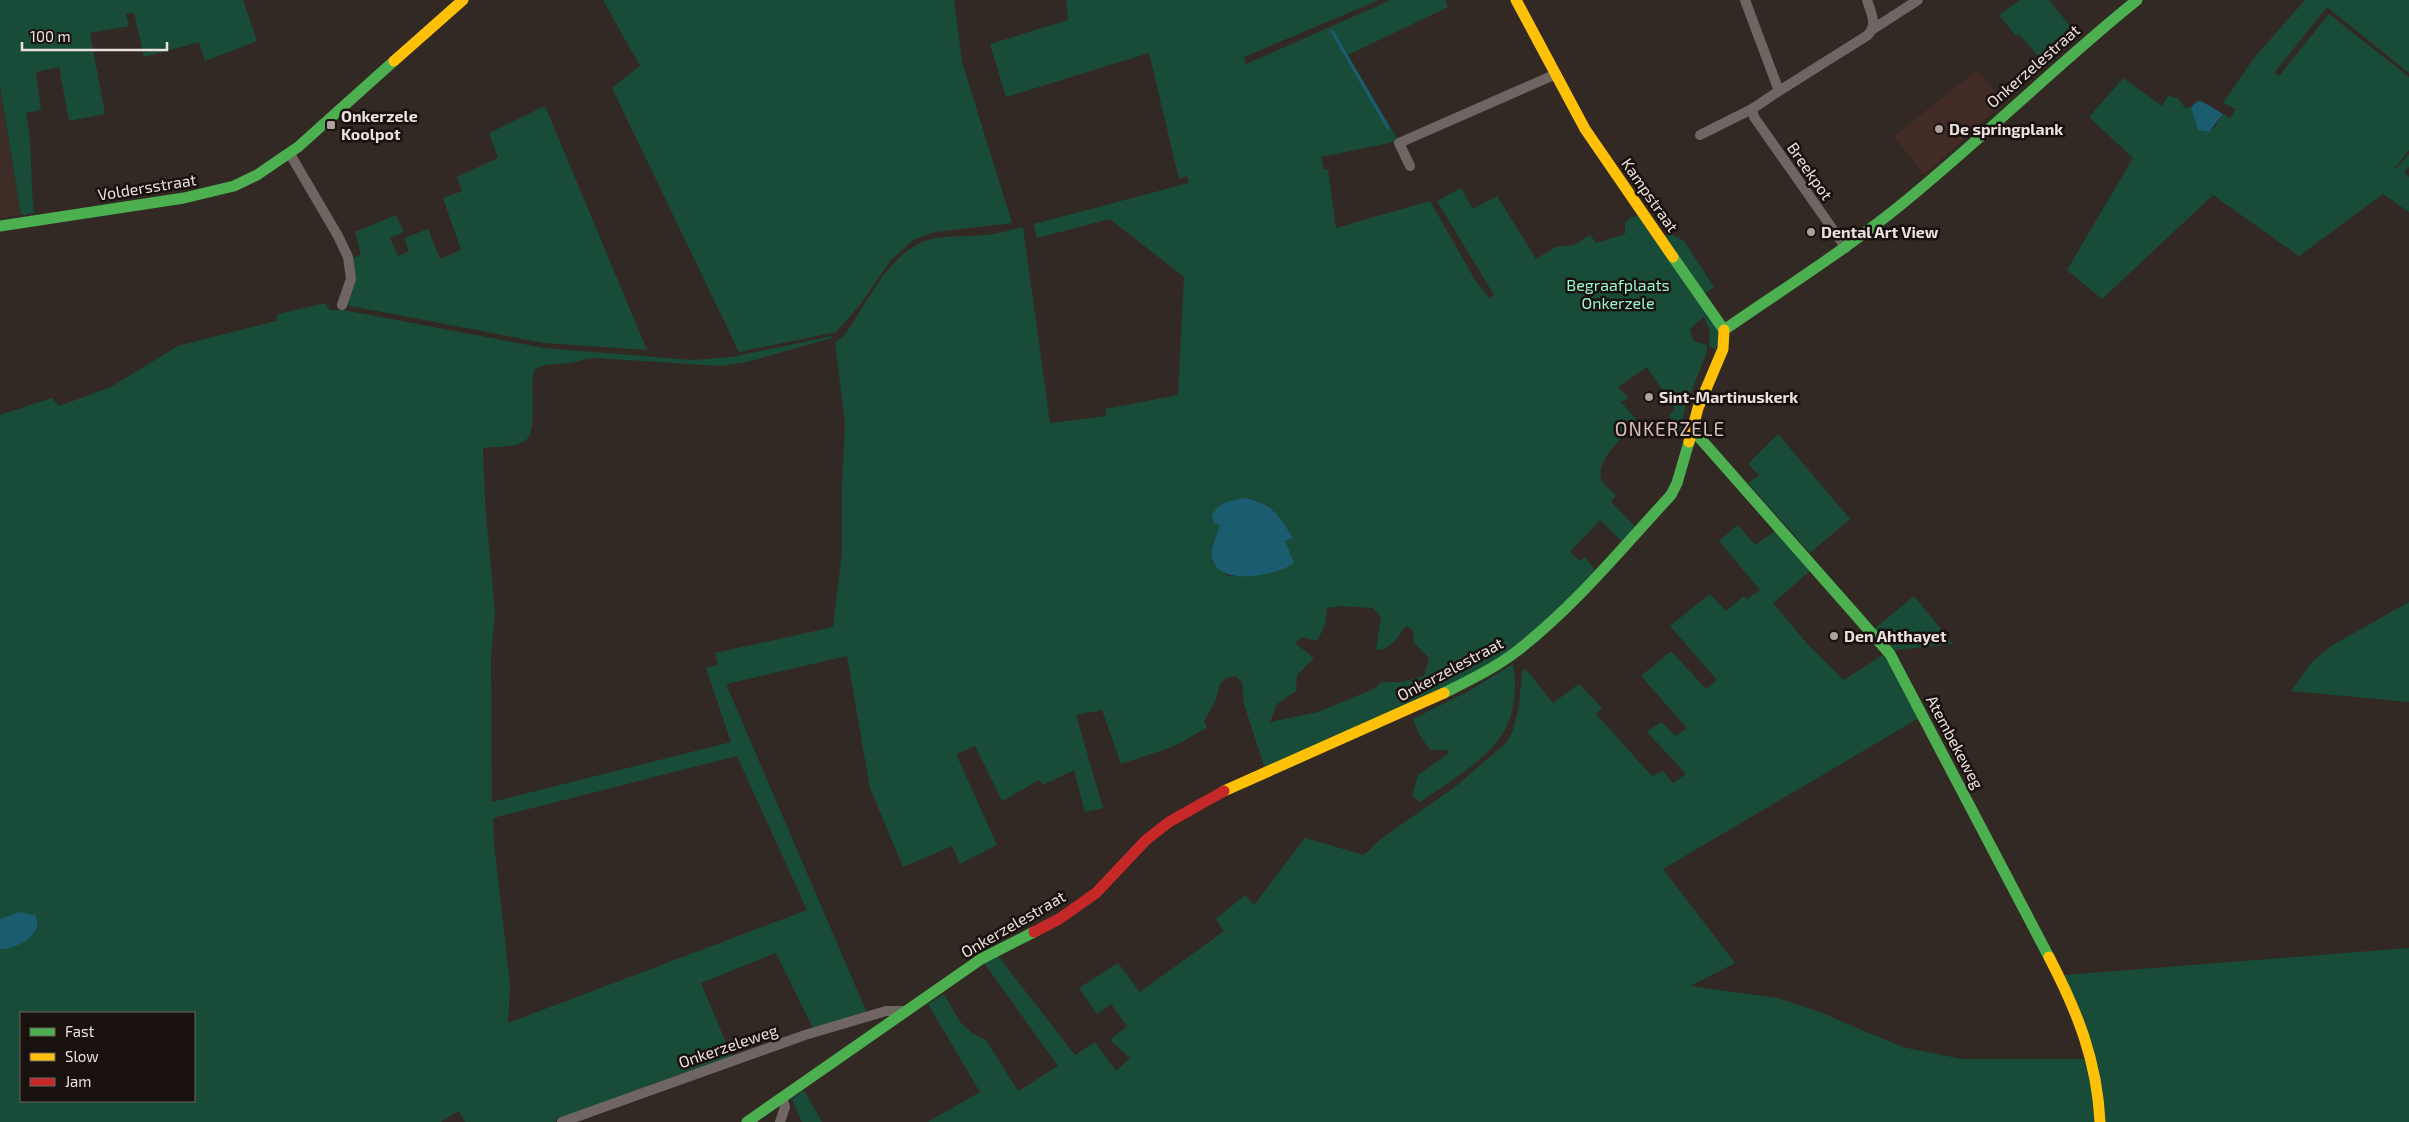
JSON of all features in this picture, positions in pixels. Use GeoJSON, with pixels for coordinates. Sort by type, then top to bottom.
{"type":"FeatureCollection","features":[{"type":"Feature","properties":{"kind":"street","name":"Voldersstraat"},"geometry":{"type":"LineString","coordinates":[[0,226],[213,192],[257,175],[290,154],[463,0]]}},
{"type":"Feature","properties":{"kind":"street","name":"Kampstraat"},"geometry":{"type":"LineString","coordinates":[[1516,0],[1554,75],[1619,180],[1724,330]]}},
{"type":"Feature","properties":{"kind":"street"},"geometry":{"type":"LineString","coordinates":[[1745,0],[1780,91]]}},
{"type":"Feature","properties":{"kind":"street"},"geometry":{"type":"LineString","coordinates":[[1866,0],[1874,21],[1873,29]]}},
{"type":"Feature","properties":{"kind":"street"},"geometry":{"type":"LineString","coordinates":[[1700,135],[1752,109],[1868,35],[1873,29],[1918,0]]}},
{"type":"Feature","properties":{"kind":"street","name":"Onkerzelestraat"},"geometry":{"type":"LineString","coordinates":[[747,1122],[981,959],[1060,919],[1096,893],[1146,840],[1175,818],[1222,792],[1414,708],[1488,671],[1517,651],[1562,612],[1671,495],[1677,483],[1691,428],[1724,350],[1724,330],[1846,248],[1898,207],[2096,33],[2137,0]]}},
{"type":"Feature","properties":{"kind":"street"},"geometry":{"type":"LineString","coordinates":[[1410,166],[1399,143],[1554,75]]}},
{"type":"Feature","properties":{"kind":"street","name":"Breekpot"},"geometry":{"type":"LineString","coordinates":[[1752,109],[1754,117],[1846,248]]}},
{"type":"Feature","properties":{"kind":"street"},"geometry":{"type":"LineString","coordinates":[[290,154],[338,236],[348,257],[351,279],[342,306]]}},
{"type":"Feature","properties":{"kind":"street","name":"Atembekeweg"},"geometry":{"type":"LineString","coordinates":[[1691,428],[1890,654],[2062,980],[2088,1043],[2099,1099],[2100,1122]]}},
{"type":"Feature","properties":{"kind":"street","name":"Onkerzeleweg"},"geometry":{"type":"LineString","coordinates":[[562,1122],[805,1035],[886,1011],[906,1011]]}},
{"type":"Feature","properties":{"kind":"street"},"geometry":{"type":"LineString","coordinates":[[780,1122],[785,1107],[782,1097]]}},
{"type":"Feature","properties":{"kind":"shaded area","name":"De springplank"},"geometry":{"type":"Polygon","coordinates":[[[1977,70],[2004,102],[1924,175],[1894,136],[1977,70]]]}},
{"type":"Feature","properties":{"kind":"shaded area"},"geometry":{"type":"Polygon","coordinates":[[[0,91],[21,215],[0,218],[0,91]]]}},
{"type":"Feature","properties":{"kind":"green space"},"geometry":{"type":"Polygon","coordinates":[[[0,0],[243,0],[257,41],[205,61],[199,42],[144,57],[134,13],[126,14],[129,26],[90,33],[105,114],[69,121],[59,67],[36,72],[41,110],[26,113],[30,138],[34,213],[21,215],[0,87],[0,0]]]}},
{"type":"Feature","properties":{"kind":"green space"},"geometry":{"type":"Polygon","coordinates":[[[603,0],[954,0],[962,62],[1012,223],[935,232],[913,240],[891,260],[859,306],[836,332],[739,352],[612,88],[640,66],[603,0]]]}},
{"type":"Feature","properties":{"kind":"green space","name":"Begraafplaats Onkerzele"},"geometry":{"type":"Polygon","coordinates":[[[1066,0],[1379,0],[1244,57],[1246,64],[1391,0],[1446,0],[1448,7],[1348,55],[1399,141],[1321,157],[1324,170],[1328,169],[1336,228],[1430,201],[1475,280],[1489,298],[1494,295],[1437,201],[1461,188],[1473,209],[1497,196],[1536,259],[1556,247],[1574,245],[1590,235],[1596,243],[1625,234],[1625,223],[1631,217],[1639,216],[1656,238],[1671,234],[1684,241],[1714,287],[1705,294],[1727,326],[1716,350],[1709,346],[1710,331],[1704,317],[1690,329],[1693,341],[1707,345],[1707,352],[1685,408],[1681,429],[1678,431],[1669,415],[1675,409],[1647,367],[1618,387],[1629,398],[1621,402],[1638,422],[1612,448],[1602,465],[1600,473],[1602,481],[1616,496],[1611,502],[1636,527],[1621,541],[1600,520],[1570,552],[1580,561],[1585,557],[1595,570],[1558,613],[1499,663],[1265,769],[1244,704],[1242,682],[1236,676],[1226,678],[1220,684],[1215,702],[1204,721],[1207,728],[1172,747],[1121,764],[1102,710],[1076,715],[1103,808],[1085,812],[1074,770],[1043,785],[1039,780],[1002,801],[975,746],[956,754],[997,845],[960,864],[952,846],[903,867],[870,788],[847,656],[726,684],[867,1013],[814,1030],[776,953],[701,983],[732,1057],[655,1083],[554,1122],[465,1122],[459,1111],[441,1122],[0,1122],[0,415],[52,398],[59,406],[111,387],[178,346],[276,321],[278,314],[325,303],[330,310],[343,310],[544,348],[692,360],[732,357],[832,336],[832,338],[747,362],[721,366],[595,358],[538,367],[534,370],[532,387],[533,419],[529,436],[525,441],[515,445],[483,448],[485,502],[495,612],[491,657],[492,802],[731,742],[706,668],[718,665],[715,653],[833,627],[842,553],[842,484],[845,424],[835,342],[843,337],[880,280],[903,254],[917,245],[932,239],[979,236],[1023,227],[1050,423],[1106,416],[1105,409],[1178,395],[1184,277],[1110,219],[1037,238],[1034,224],[1189,183],[1187,176],[1179,179],[1149,53],[1006,97],[990,44],[1068,20],[1066,0]],[[1245,498],[1219,529],[1215,545],[1218,568],[1228,576],[1276,572],[1285,541],[1292,538],[1274,511],[1263,503],[1245,498]],[[1341,606],[1327,608],[1325,625],[1317,641],[1303,637],[1295,643],[1314,658],[1297,675],[1296,691],[1277,704],[1270,722],[1318,712],[1376,688],[1381,682],[1402,682],[1424,676],[1429,658],[1414,643],[1413,630],[1406,626],[1389,645],[1381,650],[1376,650],[1381,617],[1373,608],[1341,606]],[[737,756],[493,818],[494,843],[510,984],[508,1023],[807,910],[737,756]]]}},
{"type":"Feature","properties":{"kind":"green space"},"geometry":{"type":"Polygon","coordinates":[[[2020,0],[2049,0],[2079,37],[2045,64],[2019,34],[2016,36],[1999,15],[2020,0]]]}},
{"type":"Feature","properties":{"kind":"green space"},"geometry":{"type":"Polygon","coordinates":[[[2305,0],[2409,0],[2409,73],[2327,7],[2274,73],[2279,76],[2329,14],[2409,77],[2409,150],[2395,168],[2409,154],[2409,167],[2404,172],[2409,177],[2409,212],[2383,194],[2299,256],[2213,195],[2102,299],[2067,270],[2133,158],[2089,117],[2123,78],[2162,106],[2168,96],[2178,98],[2185,108],[2191,107],[2198,130],[2214,128],[2223,114],[2230,118],[2236,109],[2223,103],[2254,58],[2305,0]]]}},
{"type":"Feature","properties":{"kind":"green space"},"geometry":{"type":"Polygon","coordinates":[[[545,106],[647,350],[544,343],[346,305],[352,259],[361,254],[355,232],[396,215],[404,232],[390,238],[398,256],[409,251],[404,238],[428,229],[440,259],[461,250],[443,198],[462,191],[457,177],[498,158],[489,133],[545,106]]]}},
{"type":"Feature","properties":{"kind":"green space"},"geometry":{"type":"Polygon","coordinates":[[[1778,434],[1850,519],[1810,553],[1748,483],[1759,475],[1748,464],[1778,434]]]}},
{"type":"Feature","properties":{"kind":"green space"},"geometry":{"type":"Polygon","coordinates":[[[1738,525],[1755,545],[1778,529],[1812,569],[1773,603],[1810,647],[1844,680],[1884,654],[1919,718],[1663,869],[1735,963],[1690,986],[1777,998],[1822,1013],[1902,1047],[1962,1059],[2089,1059],[2096,1122],[928,1122],[980,1092],[928,1004],[944,994],[960,1022],[972,1033],[986,1040],[1018,1091],[1058,1066],[984,963],[998,956],[1075,1055],[1095,1042],[1116,1071],[1130,1058],[1110,1040],[1127,1026],[1111,1004],[1097,1014],[1079,988],[1118,963],[1140,992],[1224,931],[1216,919],[1245,895],[1254,905],[1305,838],[1364,855],[1382,838],[1455,787],[1507,742],[1513,730],[1519,705],[1522,672],[1525,668],[1553,703],[1579,684],[1602,708],[1596,714],[1652,776],[1663,771],[1673,783],[1686,774],[1647,732],[1661,722],[1676,736],[1687,728],[1641,676],[1671,651],[1706,689],[1717,680],[1670,626],[1710,594],[1726,611],[1744,596],[1747,599],[1760,590],[1719,541],[1738,525]]]}},
{"type":"Feature","properties":{"kind":"green space"},"geometry":{"type":"Polygon","coordinates":[[[1914,596],[1953,644],[1895,650],[1874,629],[1914,596]]]}},
{"type":"Feature","properties":{"kind":"green space"},"geometry":{"type":"Polygon","coordinates":[[[2409,602],[2409,702],[2291,691],[2311,663],[2331,646],[2409,602]]]}},
{"type":"Feature","properties":{"kind":"green space"},"geometry":{"type":"Polygon","coordinates":[[[1513,664],[1515,691],[1512,713],[1504,732],[1492,748],[1477,762],[1420,802],[1412,796],[1418,775],[1449,753],[1447,750],[1430,750],[1419,734],[1413,719],[1469,691],[1513,664]]]}},
{"type":"Feature","properties":{"kind":"green space"},"geometry":{"type":"Polygon","coordinates":[[[2409,948],[2409,1122],[2105,1122],[2064,975],[2409,948]]]}},
{"type":"Feature","properties":{"kind":"green space"},"geometry":{"type":"Polygon","coordinates":[[[804,1090],[822,1122],[802,1122],[792,1099],[804,1090]]]}},
{"type":"Feature","properties":{"kind":"water"},"geometry":{"type":"Polygon","coordinates":[[[2198,101],[2223,114],[2209,132],[2198,130],[2191,107],[2198,101]]]}},
{"type":"Feature","properties":{"kind":"water"},"geometry":{"type":"Polygon","coordinates":[[[1245,498],[1255,500],[1269,507],[1279,517],[1293,538],[1285,541],[1294,563],[1274,572],[1248,576],[1235,576],[1224,572],[1216,566],[1212,552],[1220,525],[1214,523],[1212,515],[1222,504],[1245,498]]]}},
{"type":"Feature","properties":{"kind":"water"},"geometry":{"type":"Polygon","coordinates":[[[19,912],[35,915],[37,922],[33,934],[21,944],[0,949],[0,919],[19,912]]]}},
{"type":"Feature","properties":{"kind":"waterway"},"geometry":{"type":"LineString","coordinates":[[1332,31],[1388,128]]}},
{"type":"Feature","properties":{"kind":"traffic: fast"},"geometry":{"type":"LineString","coordinates":[[1724,330],[1833,255],[1897,208],[2137,0]]}},
{"type":"Feature","properties":{"kind":"traffic: fast"},"geometry":{"type":"LineString","coordinates":[[0,226],[184,198],[234,186],[257,175],[298,147],[394,61]]}},
{"type":"Feature","properties":{"kind":"traffic: fast"},"geometry":{"type":"LineString","coordinates":[[1673,257],[1724,330]]}},
{"type":"Feature","properties":{"kind":"traffic: fast"},"geometry":{"type":"LineString","coordinates":[[1691,428],[1890,654],[2049,957]]}},
{"type":"Feature","properties":{"kind":"traffic: fast"},"geometry":{"type":"LineString","coordinates":[[1444,693],[1482,674],[1509,657],[1538,634],[1578,596],[1671,495],[1677,483],[1689,442]]}},
{"type":"Feature","properties":{"kind":"traffic: fast"},"geometry":{"type":"LineString","coordinates":[[747,1122],[981,959],[1034,932]]}},
{"type":"Feature","properties":{"kind":"traffic: slow"},"geometry":{"type":"LineString","coordinates":[[394,61],[463,0]]}},
{"type":"Feature","properties":{"kind":"traffic: slow"},"geometry":{"type":"LineString","coordinates":[[1516,0],[1585,129],[1673,257]]}},
{"type":"Feature","properties":{"kind":"traffic: slow"},"geometry":{"type":"LineString","coordinates":[[1689,442],[1698,408],[1723,349],[1724,330]]}},
{"type":"Feature","properties":{"kind":"traffic: slow"},"geometry":{"type":"LineString","coordinates":[[1224,791],[1444,693]]}},
{"type":"Feature","properties":{"kind":"traffic: slow"},"geometry":{"type":"LineString","coordinates":[[2049,957],[2084,1036],[2095,1078],[2100,1122]]}},
{"type":"Feature","properties":{"kind":"traffic: jam"},"geometry":{"type":"LineString","coordinates":[[1034,932],[1059,919],[1096,893],[1146,840],[1169,822],[1224,791]]}},
{"type":"Feature","properties":{"kind":"place","name":"Onkerzele Koolpot"},"geometry":{"type":"Point","coordinates":[331,125]}},
{"type":"Feature","properties":{"kind":"place","name":"De springplank"},"geometry":{"type":"Point","coordinates":[1939,129]}},
{"type":"Feature","properties":{"kind":"place","name":"Dental Art View"},"geometry":{"type":"Point","coordinates":[1811,232]}},
{"type":"Feature","properties":{"kind":"place","name":"Sint-Martinuskerk"},"geometry":{"type":"Point","coordinates":[1649,397]}},
{"type":"Feature","properties":{"kind":"place","name":"Den Ahthayet"},"geometry":{"type":"Point","coordinates":[1834,636]}},
{"type":"Feature","properties":{"kind":"district","name":"ONKERZELE"},"geometry":{"type":"Point","coordinates":[1670,429]}}]}
